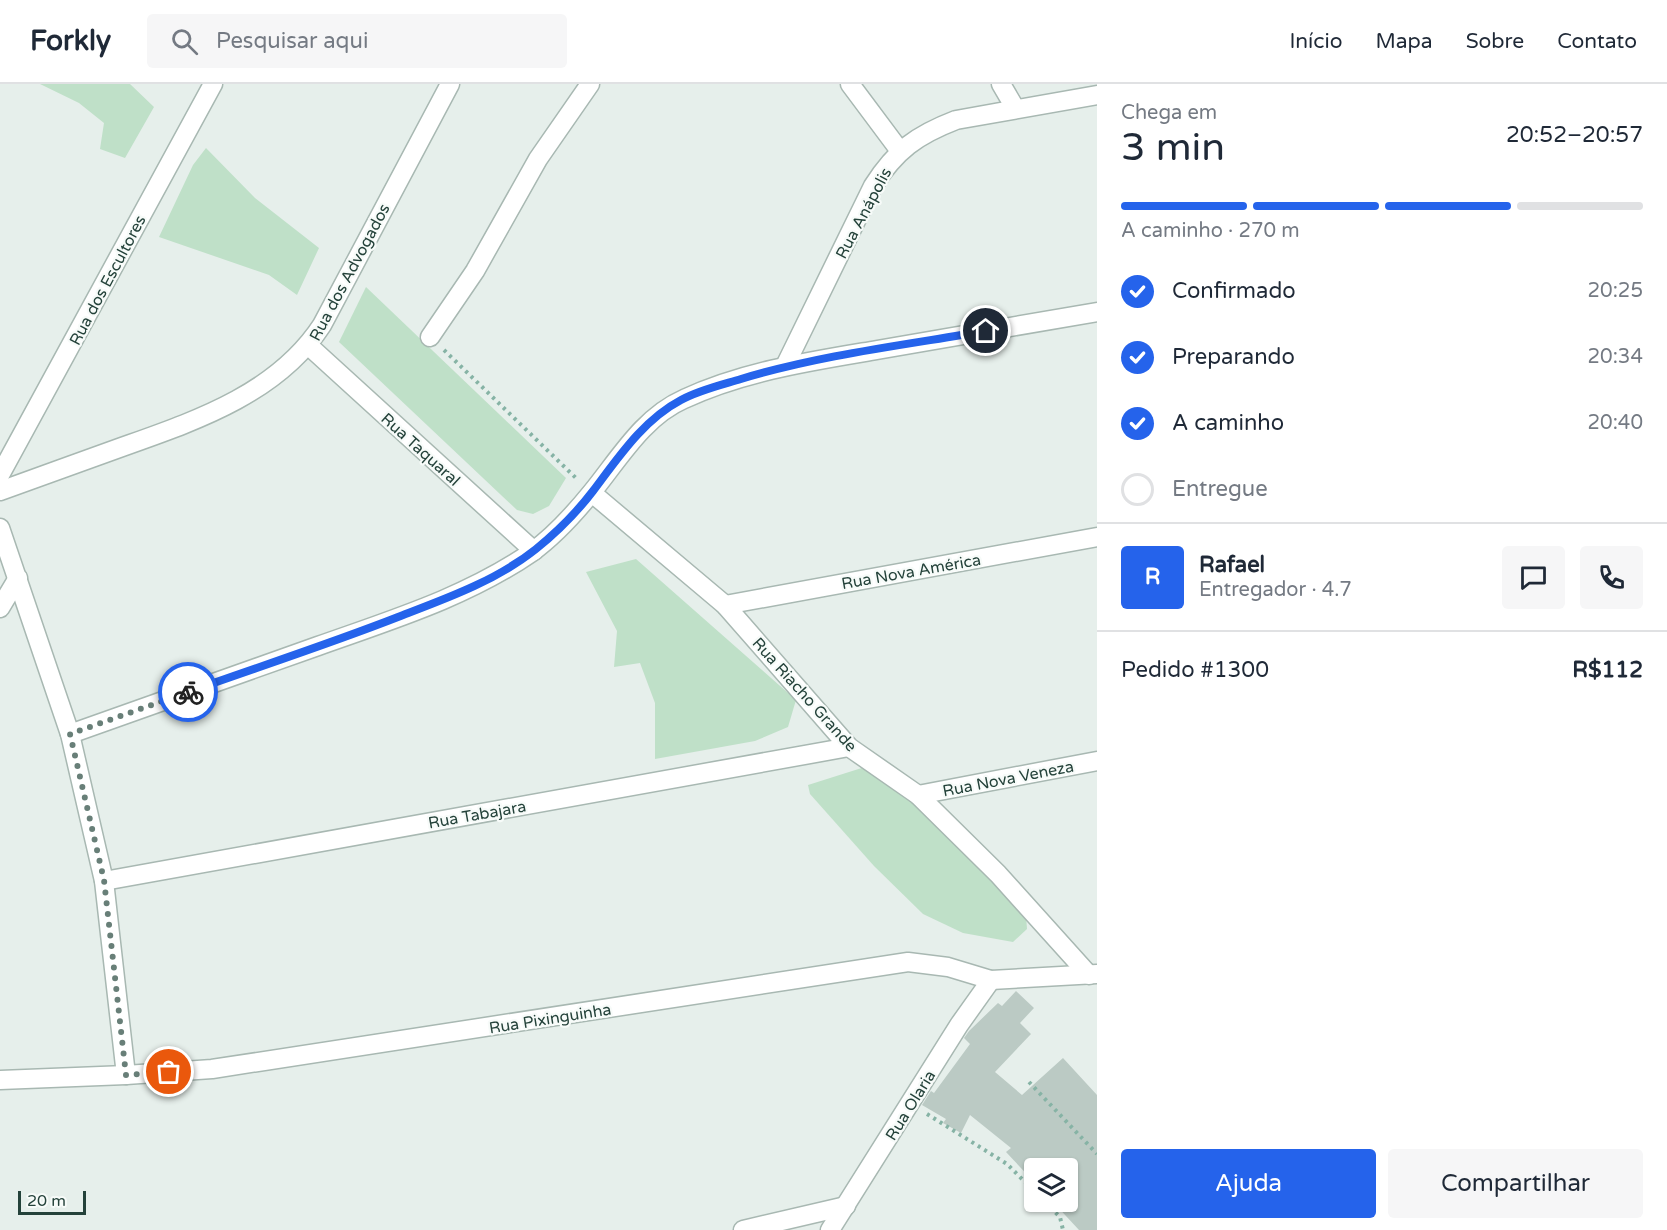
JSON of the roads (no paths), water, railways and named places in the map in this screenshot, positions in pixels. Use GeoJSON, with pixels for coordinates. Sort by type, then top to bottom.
{"type":"FeatureCollection","features":[{"type":"Feature","properties":{"kind":"street","name":"Rua dos Escultores"},"geometry":{"type":"LineString","coordinates":[[0,475],[213,84]]}},
{"type":"Feature","properties":{"kind":"street","name":"Rua dos Advogados"},"geometry":{"type":"LineString","coordinates":[[0,491],[170,430],[219,409],[255,390],[284,370],[309,346],[342,291],[450,84]]}},
{"type":"Feature","properties":{"kind":"street"},"geometry":{"type":"LineString","coordinates":[[430,337],[475,271],[538,159],[591,84]]}},
{"type":"Feature","properties":{"kind":"street"},"geometry":{"type":"LineString","coordinates":[[850,84],[900,151]]}},
{"type":"Feature","properties":{"kind":"street"},"geometry":{"type":"LineString","coordinates":[[1002,84],[1015,108]]}},
{"type":"Feature","properties":{"kind":"street","name":"Rua Anápolis"},"geometry":{"type":"LineString","coordinates":[[785,366],[873,186],[886,166],[900,151],[934,128],[956,120],[1097,95]]}},
{"type":"Feature","properties":{"kind":"street"},"geometry":{"type":"LineString","coordinates":[[70,734],[434,604],[494,576],[534,550],[556,531],[592,493],[636,436],[656,417],[681,400],[785,366],[1097,312]]}},
{"type":"Feature","properties":{"kind":"street","name":"Rua Taquaral"},"geometry":{"type":"LineString","coordinates":[[309,346],[534,550]]}},
{"type":"Feature","properties":{"kind":"street","name":"Rua Riacho Grande"},"geometry":{"type":"LineString","coordinates":[[592,493],[725,605],[849,747],[918,795],[998,874],[1093,975]]}},
{"type":"Feature","properties":{"kind":"street"},"geometry":{"type":"LineString","coordinates":[[0,528],[70,734],[104,880],[126,1075]]}},
{"type":"Feature","properties":{"kind":"street","name":"Rua Nova América"},"geometry":{"type":"LineString","coordinates":[[725,605],[1097,537]]}},
{"type":"Feature","properties":{"kind":"street"},"geometry":{"type":"LineString","coordinates":[[0,608],[18,578]]}},
{"type":"Feature","properties":{"kind":"street","name":"Rua Tabajara"},"geometry":{"type":"LineString","coordinates":[[104,880],[849,747]]}},
{"type":"Feature","properties":{"kind":"street","name":"Rua Nova Veneza"},"geometry":{"type":"LineString","coordinates":[[918,795],[1097,761]]}},
{"type":"Feature","properties":{"kind":"street","name":"Rua Pixinguinha"},"geometry":{"type":"LineString","coordinates":[[0,1080],[212,1069],[291,1059],[908,962],[948,967],[991,980],[1093,975]]}},
{"type":"Feature","properties":{"kind":"street","name":"Rua Olaria"},"geometry":{"type":"LineString","coordinates":[[830,1230],[959,1025],[991,980]]}},
{"type":"Feature","properties":{"kind":"street"},"geometry":{"type":"LineString","coordinates":[[743,1230],[846,1206]]}}]}
